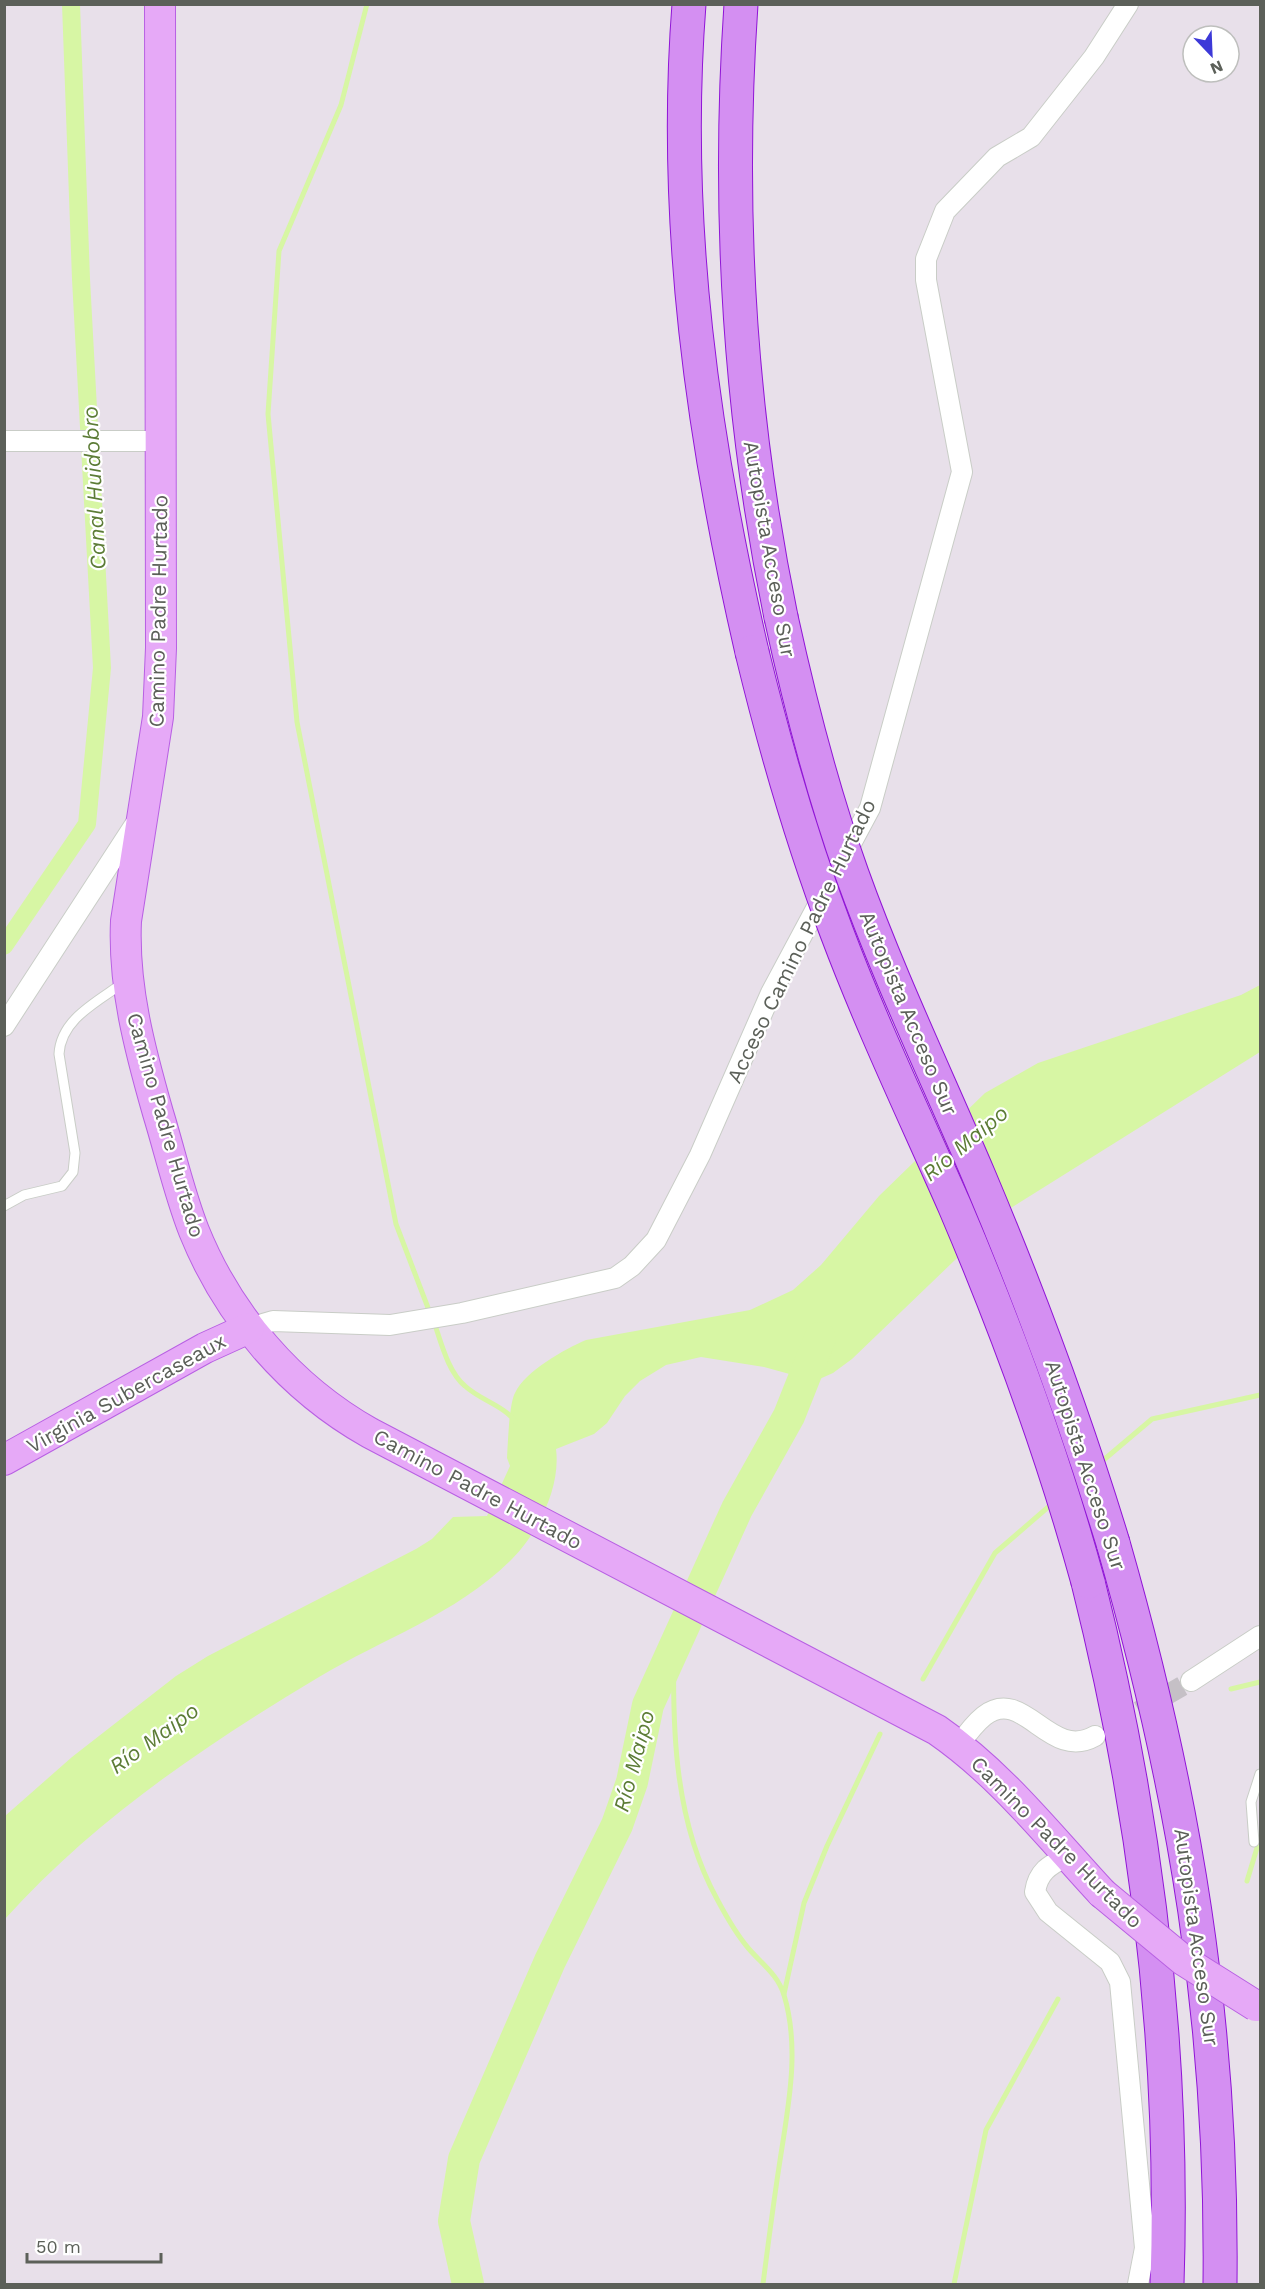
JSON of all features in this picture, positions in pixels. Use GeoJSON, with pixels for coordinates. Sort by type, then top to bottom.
{"type":"FeatureCollection","features":[{"type":"Feature","properties":{"kind":"highway","name":"Autopista Acceso Sur"},"geometry":{"type":"LineString","coordinates":[[688,4],[685,153],[693,311],[714,471],[752,652],[781,764],[815,874],[861,995],[956,1209],[1016,1360],[1056,1471],[1088,1582],[1129,1765],[1157,1954],[1169,2158],[1167,2284]]}},
{"type":"Feature","properties":{"kind":"highway","name":"Autopista Acceso Sur"},"geometry":{"type":"LineString","coordinates":[[741,4],[734,135],[737,288],[749,432],[781,617],[813,754],[852,874],[909,1016],[1041,1329],[1089,1465],[1113,1543],[1170,1764],[1197,1911],[1216,2102],[1220,2284]]}},
{"type":"Feature","properties":{"kind":"main road","name":"Camino Padre Hurtado"},"geometry":{"type":"LineString","coordinates":[[160,4],[161,441],[158,706],[126,921],[127,980],[147,1073],[193,1229],[216,1278],[249,1328],[297,1380],[348,1420],[885,1700],[959,1745],[1019,1800],[1102,1893],[1183,1960],[1258,2007]]}},
{"type":"Feature","properties":{"kind":"main road","name":"Virginia Subercaseaux"},"geometry":{"type":"LineString","coordinates":[[4,1460],[205,1348],[249,1328]]}},
{"type":"Feature","properties":{"kind":"street","name":"Acceso Camino Padre Hurtado"},"geometry":{"type":"LineString","coordinates":[[249,1328],[273,1321],[390,1325],[462,1313],[615,1278],[632,1266],[656,1240],[700,1155],[771,993],[870,808],[962,472],[926,280],[926,259],[945,211],[997,157],[1031,137],[1094,57],[1128,4]]}},
{"type":"Feature","properties":{"kind":"street"},"geometry":{"type":"LineString","coordinates":[[4,441],[161,441]]}},
{"type":"Feature","properties":{"kind":"street"},"geometry":{"type":"LineString","coordinates":[[4,1026],[144,810]]}},
{"type":"Feature","properties":{"kind":"street"},"geometry":{"type":"LineString","coordinates":[[1191,1681],[1260,1636]]}},
{"type":"Feature","properties":{"kind":"street"},"geometry":{"type":"LineString","coordinates":[[959,1745],[982,1717],[1002,1709],[1010,1709],[1026,1715],[1064,1741],[1079,1743],[1095,1736]]}},
{"type":"Feature","properties":{"kind":"street"},"geometry":{"type":"LineString","coordinates":[[1067,1856],[1047,1866],[1037,1879],[1035,1892],[1048,1912],[1110,1962],[1120,1982],[1144,2248],[1138,2284]]}},
{"type":"Feature","properties":{"kind":"lane"},"geometry":{"type":"LineString","coordinates":[[4,1206],[24,1196],[62,1186],[73,1172],[75,1153],[59,1054],[59,1040],[68,1024],[127,980]]}},
{"type":"Feature","properties":{"kind":"lane"},"geometry":{"type":"LineString","coordinates":[[1254,1842],[1251,1802],[1260,1774]]}},
{"type":"Feature","properties":{"kind":"water"},"geometry":{"type":"Polygon","coordinates":[[[1260,985],[1260,1052],[1006,1211],[852,1359],[833,1373],[815,1381],[764,1367],[701,1357],[666,1365],[640,1381],[625,1396],[607,1423],[594,1434],[556,1449],[555,1479],[539,1523],[522,1548],[491,1578],[444,1610],[319,1677],[193,1757],[113,1817],[39,1883],[5,1919],[5,1816],[72,1757],[176,1676],[208,1656],[416,1549],[432,1539],[453,1517],[487,1516],[510,1466],[507,1458],[513,1398],[520,1385],[536,1369],[586,1340],[750,1310],[793,1290],[821,1265],[879,1196],[985,1093],[1038,1063],[1241,995],[1260,985]]]}},
{"type":"Feature","properties":{"kind":"waterway","name":"Canal Huidobro"},"geometry":{"type":"LineString","coordinates":[[4,946],[87,824],[102,668],[81,279],[71,4]]}},
{"type":"Feature","properties":{"kind":"waterway"},"geometry":{"type":"LineString","coordinates":[[367,4],[341,105],[279,251],[268,414],[297,722],[396,1224],[430,1313]]}},
{"type":"Feature","properties":{"kind":"waterway"},"geometry":{"type":"LineString","coordinates":[[434,1322],[446,1356],[459,1380],[471,1391],[505,1411],[516,1422]]}},
{"type":"Feature","properties":{"kind":"waterway","name":"Río Maipo"},"geometry":{"type":"LineString","coordinates":[[468,2284],[454,2221],[464,2159],[550,1961],[617,1825],[632,1782],[648,1705],[737,1509],[789,1416],[820,1338]]}},
{"type":"Feature","properties":{"kind":"waterway"},"geometry":{"type":"LineString","coordinates":[[1100,1463],[1152,1419],[1260,1395]]}},
{"type":"Feature","properties":{"kind":"waterway"},"geometry":{"type":"LineString","coordinates":[[923,1679],[995,1553],[1054,1502]]}},
{"type":"Feature","properties":{"kind":"waterway"},"geometry":{"type":"LineString","coordinates":[[674,1646],[674,1711],[679,1776],[692,1839],[703,1870],[732,1925],[744,1943],[778,1981],[789,2016],[792,2038],[789,2103],[763,2284]]}},
{"type":"Feature","properties":{"kind":"waterway"},"geometry":{"type":"LineString","coordinates":[[1231,1689],[1260,1682]]}},
{"type":"Feature","properties":{"kind":"waterway"},"geometry":{"type":"LineString","coordinates":[[784,1994],[804,1903],[827,1846],[880,1734]]}},
{"type":"Feature","properties":{"kind":"waterway"},"geometry":{"type":"LineString","coordinates":[[1247,1881],[1260,1838]]}},
{"type":"Feature","properties":{"kind":"waterway"},"geometry":{"type":"LineString","coordinates":[[954,2284],[986,2130],[1058,1999]]}},
{"type":"Feature","properties":{"kind":"tunnel"},"geometry":{"type":"LineString","coordinates":[[1113,1726],[1191,1681]]}}]}
